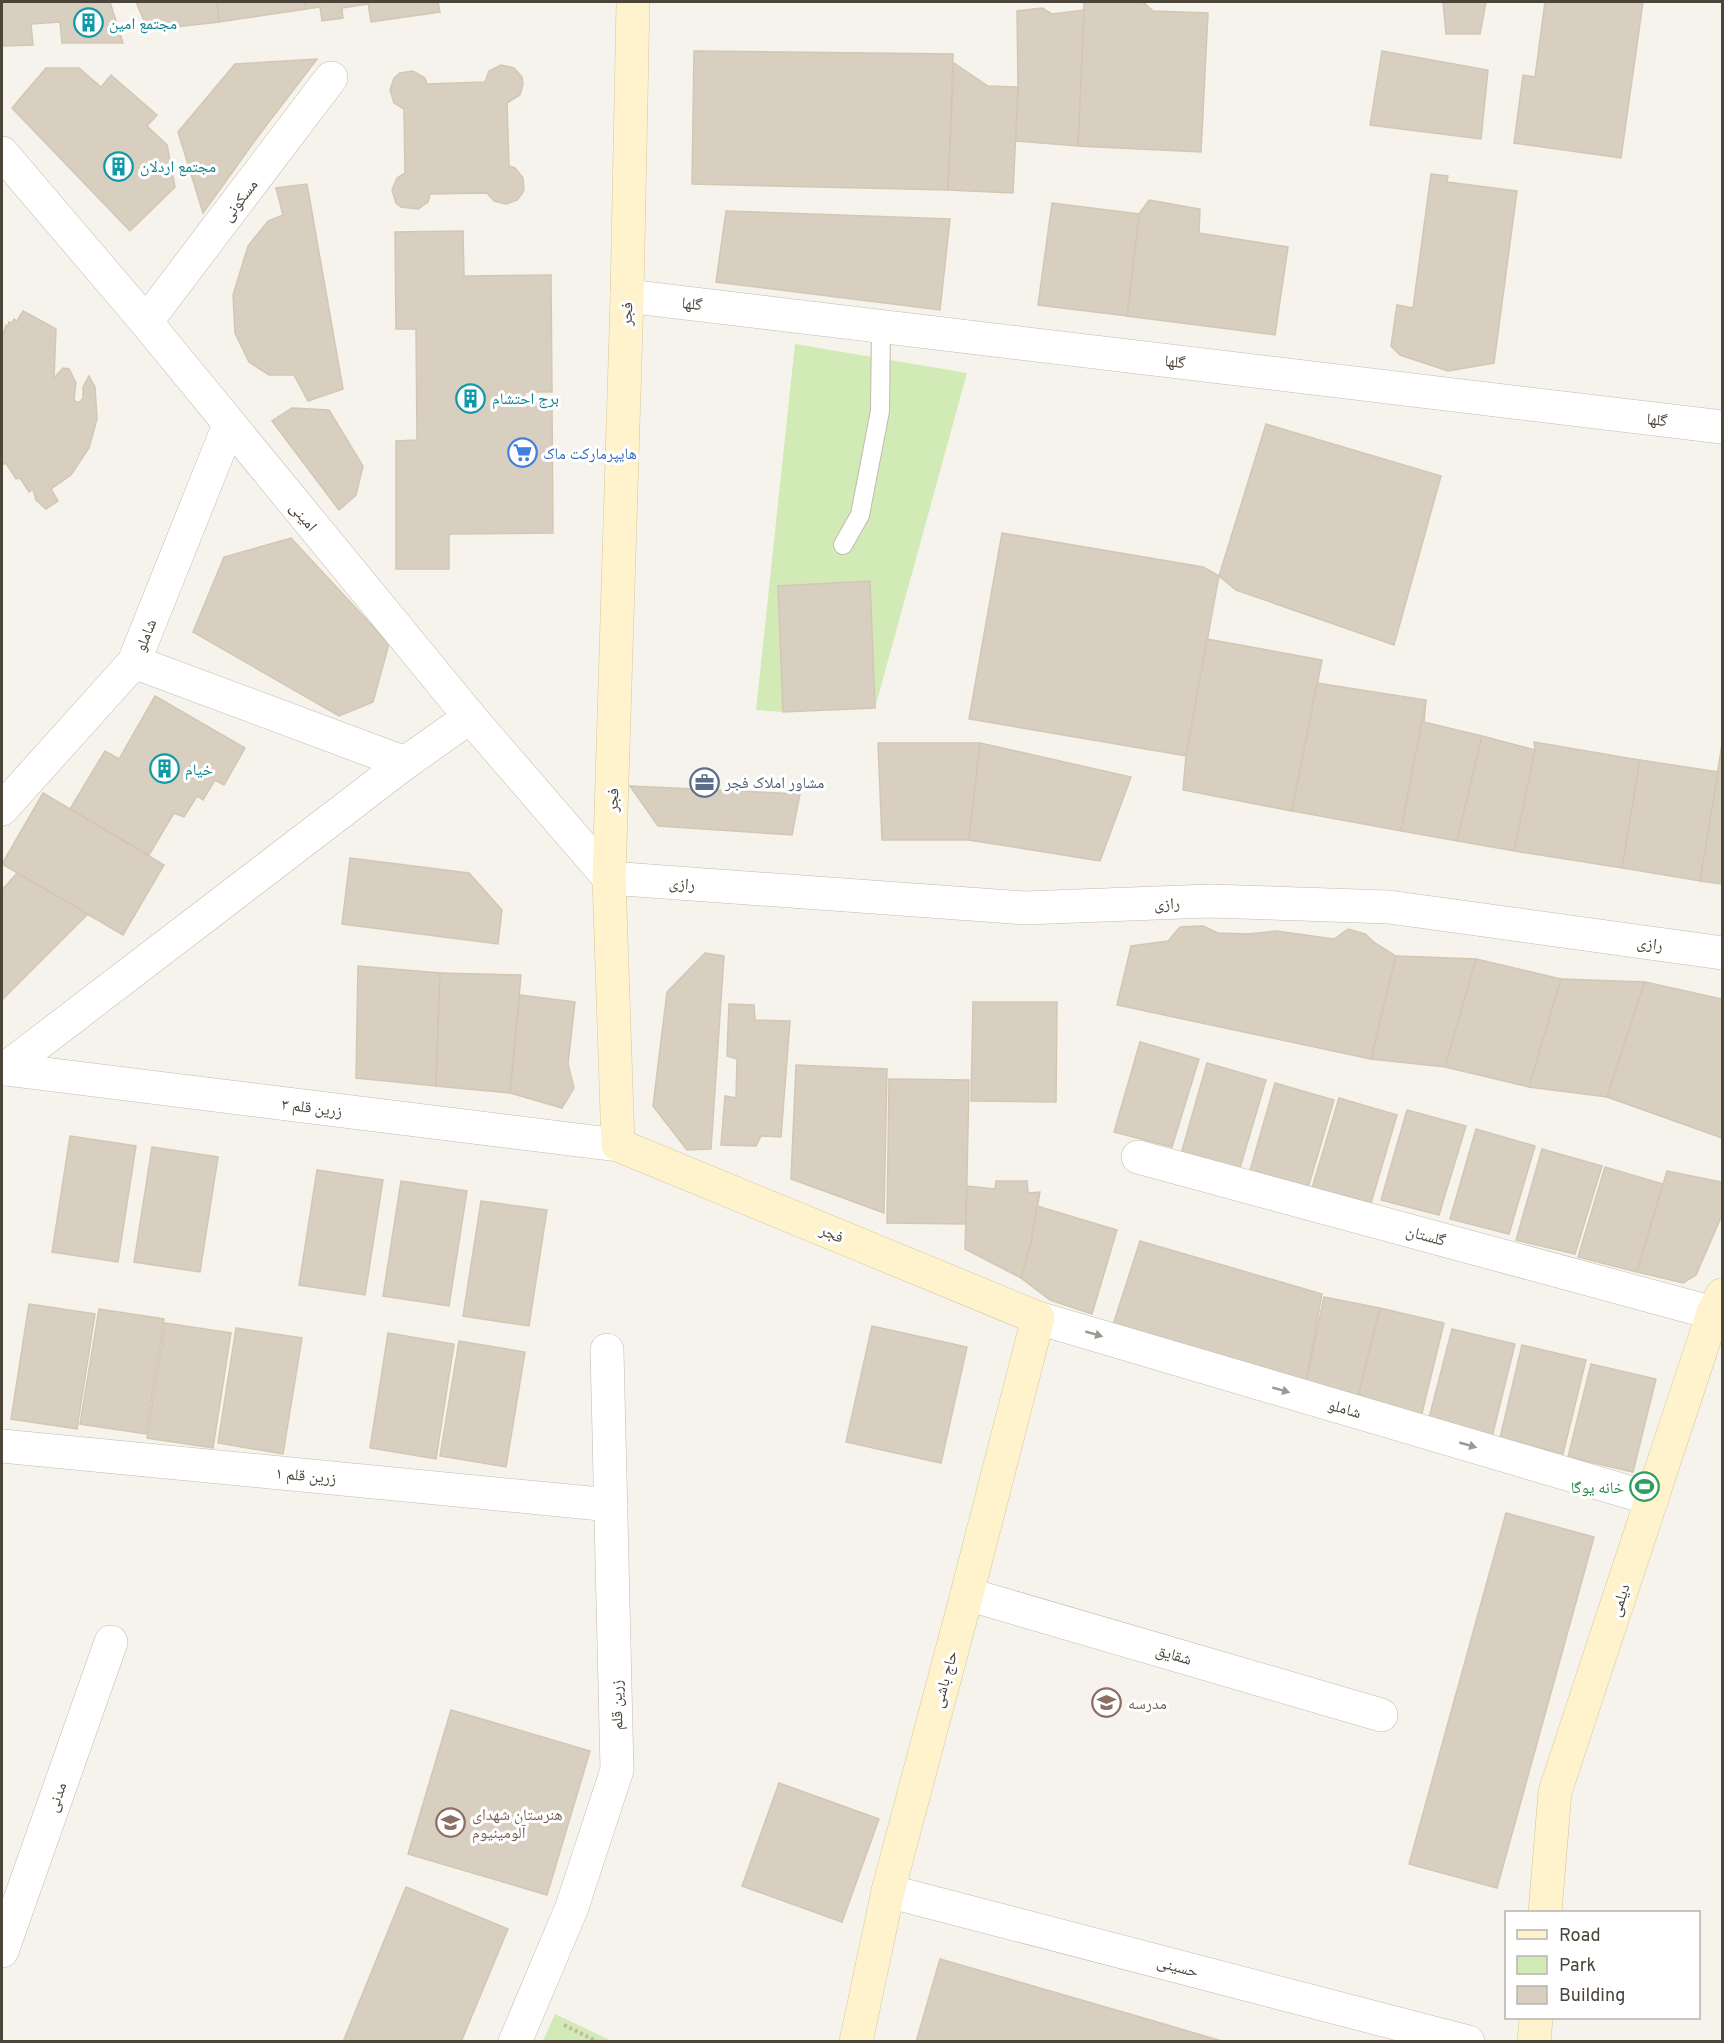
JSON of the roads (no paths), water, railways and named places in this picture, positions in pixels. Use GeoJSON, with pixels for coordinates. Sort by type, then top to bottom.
{"type":"FeatureCollection","features":[{"type":"Feature","properties":{"kind":"street","name":"فجر"},"geometry":{"type":"LineString","coordinates":[[633,2],[627,296],[609,878],[618,1145],[1038,1318]]}},
{"type":"Feature","properties":{"kind":"street","name":"مسکونی"},"geometry":{"type":"LineString","coordinates":[[146,322],[331,78]]}},
{"type":"Feature","properties":{"kind":"street","name":"امینی"},"geometry":{"type":"LineString","coordinates":[[2,153],[146,322],[470,717],[609,878]]}},
{"type":"Feature","properties":{"kind":"street","name":"گلها"},"geometry":{"type":"LineString","coordinates":[[627,296],[1722,427]]}},
{"type":"Feature","properties":{"kind":"street","name":"شاملو"},"geometry":{"type":"LineString","coordinates":[[2,809],[134,662],[229,425]]}},
{"type":"Feature","properties":{"kind":"street"},"geometry":{"type":"LineString","coordinates":[[134,662],[405,763]]}},
{"type":"Feature","properties":{"kind":"street"},"geometry":{"type":"LineString","coordinates":[[3,1077],[405,763],[470,717]]}},
{"type":"Feature","properties":{"kind":"street","name":"رازی"},"geometry":{"type":"LineString","coordinates":[[609,878],[1025,908],[1209,901],[1389,907],[1722,953]]}},
{"type":"Feature","properties":{"kind":"street","name":"زرین قلم ۳"},"geometry":{"type":"LineString","coordinates":[[3,1077],[618,1145]]}},
{"type":"Feature","properties":{"kind":"street","name":"گلستان"},"geometry":{"type":"LineString","coordinates":[[1138,1157],[1718,1304]]}},
{"type":"Feature","properties":{"kind":"street","name":"دیلمی"},"geometry":{"type":"LineString","coordinates":[[1545,1911],[1555,1792],[1718,1304]]}},
{"type":"Feature","properties":{"kind":"street","name":"شاملو"},"geometry":{"type":"LineString","coordinates":[[1038,1318],[1652,1499]]}},
{"type":"Feature","properties":{"kind":"street","name":"حاج باشی"},"geometry":{"type":"LineString","coordinates":[[856,2042],[888,1891],[1038,1318]]}},
{"type":"Feature","properties":{"kind":"street","name":"زرین قلم"},"geometry":{"type":"LineString","coordinates":[[515,2042],[572,1907],[617,1770],[607,1350]]}},
{"type":"Feature","properties":{"kind":"street","name":"زرین قلم ۱"},"geometry":{"type":"LineString","coordinates":[[2,1446],[611,1505]]}},
{"type":"Feature","properties":{"kind":"street","name":"شقایق"},"geometry":{"type":"LineString","coordinates":[[967,1594],[1381,1715]]}},
{"type":"Feature","properties":{"kind":"street","name":"مدنی"},"geometry":{"type":"LineString","coordinates":[[2,1951],[111,1642]]}},
{"type":"Feature","properties":{"kind":"street","name":"حسینی"},"geometry":{"type":"LineString","coordinates":[[888,1891],[1468,2042]]}},
{"type":"Feature","properties":{"kind":"street"},"geometry":{"type":"LineString","coordinates":[[1534,2042],[1536,2019]]}},
{"type":"Feature","properties":{"kind":"lane"},"geometry":{"type":"LineString","coordinates":[[843,545],[860,515],[880,411],[881,326]]}},
{"type":"Feature","properties":{"kind":"place","name":"مجتمع امین"},"geometry":{"type":"Point","coordinates":[88,23]}},
{"type":"Feature","properties":{"kind":"place","name":"مجتمع اردلان"},"geometry":{"type":"Point","coordinates":[119,166]}},
{"type":"Feature","properties":{"kind":"place","name":"برج احتشام"},"geometry":{"type":"Point","coordinates":[471,398]}},
{"type":"Feature","properties":{"kind":"place","name":"هایپرمارکت ماک"},"geometry":{"type":"Point","coordinates":[522,453]}},
{"type":"Feature","properties":{"kind":"place","name":"خیام"},"geometry":{"type":"Point","coordinates":[164,769]}},
{"type":"Feature","properties":{"kind":"place","name":"مشاور املاک فجر"},"geometry":{"type":"Point","coordinates":[704,782]}},
{"type":"Feature","properties":{"kind":"place","name":"خانه یوگا"},"geometry":{"type":"Point","coordinates":[1645,1487]}},
{"type":"Feature","properties":{"kind":"place","name":"مدرسه"},"geometry":{"type":"Point","coordinates":[1107,1703]}},
{"type":"Feature","properties":{"kind":"place","name":"هنرستان شهدای آلومینیوم"},"geometry":{"type":"Point","coordinates":[451,1823]}}]}
